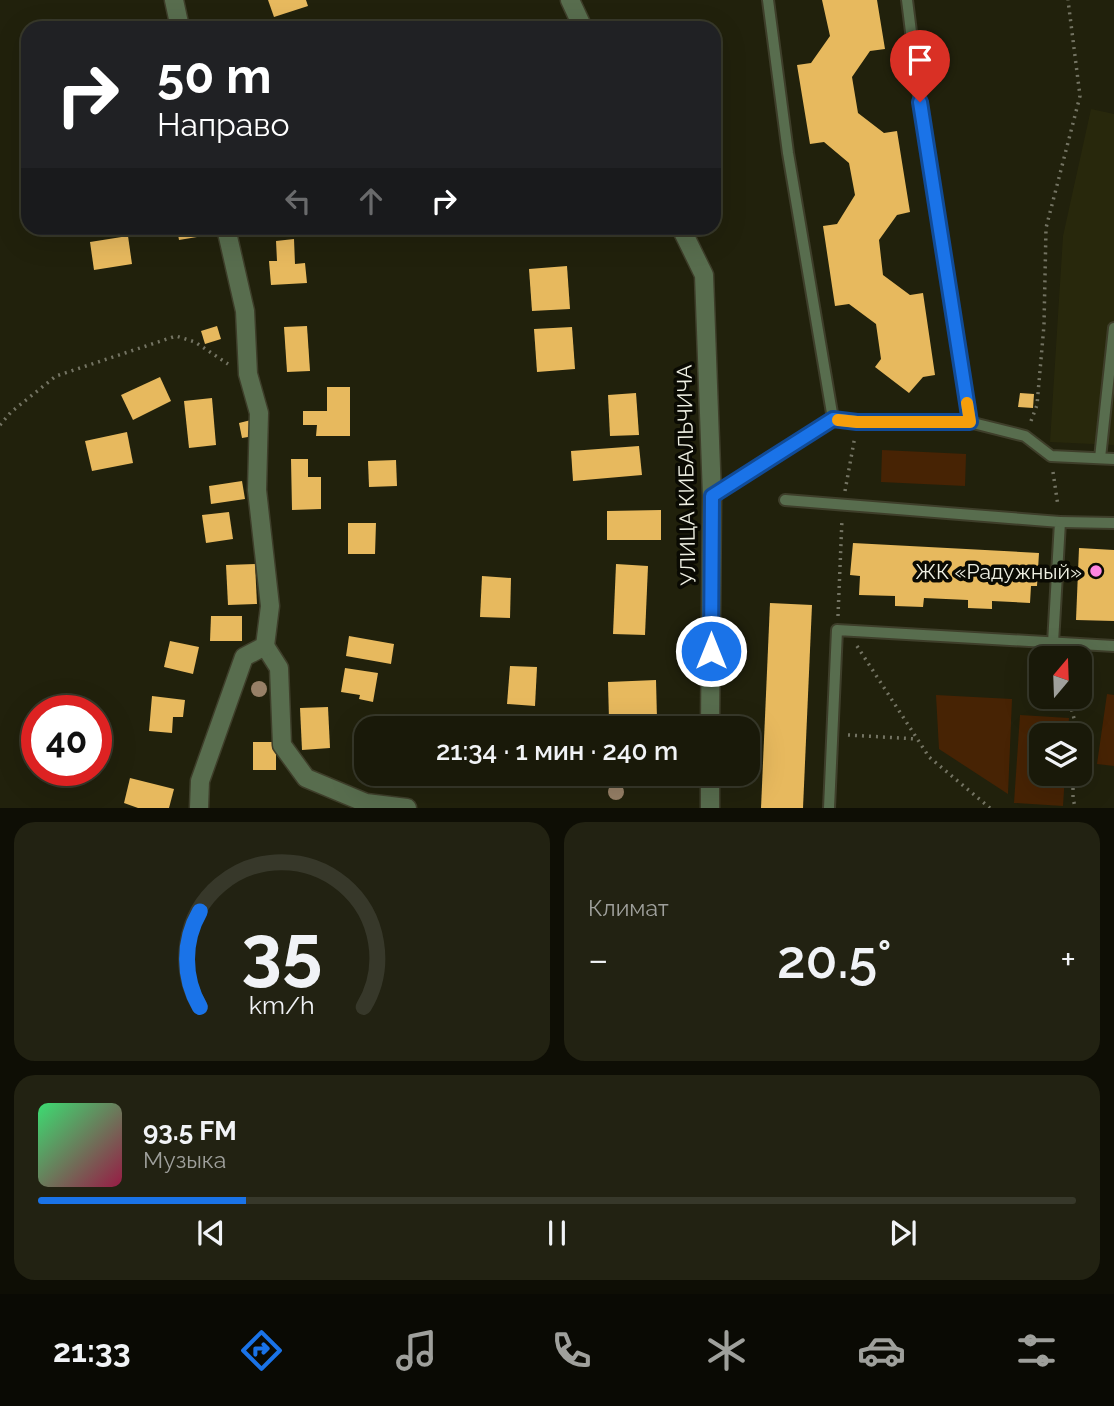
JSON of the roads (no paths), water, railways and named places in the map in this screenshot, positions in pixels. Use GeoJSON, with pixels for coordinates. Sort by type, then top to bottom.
{"type":"FeatureCollection","features":[{"type":"Feature","properties":{"kind":"street"},"geometry":{"type":"LineString","coordinates":[[174,0],[178,21]]}},
{"type":"Feature","properties":{"kind":"street"},"geometry":{"type":"LineString","coordinates":[[570,0],[580,21]]}},
{"type":"Feature","properties":{"kind":"street"},"geometry":{"type":"LineString","coordinates":[[228,235],[245,310],[248,374],[259,413],[257,490],[270,606],[265,646],[279,668],[282,745],[306,778],[366,803],[407,807]]}},
{"type":"Feature","properties":{"kind":"street","name":"УЛИЦА КИБАЛЬЧИЧА"},"geometry":{"type":"LineString","coordinates":[[684,235],[704,275],[712,496],[710,716]]}},
{"type":"Feature","properties":{"kind":"street"},"geometry":{"type":"LineString","coordinates":[[199,807],[200,781],[244,657],[265,646]]}},
{"type":"Feature","properties":{"kind":"street"},"geometry":{"type":"LineString","coordinates":[[710,786],[710,807]]}},
{"type":"Feature","properties":{"kind":"lane"},"geometry":{"type":"LineString","coordinates":[[768,0],[788,153],[833,419]]}},
{"type":"Feature","properties":{"kind":"lane"},"geometry":{"type":"LineString","coordinates":[[907,0],[923,128],[970,422]]}},
{"type":"Feature","properties":{"kind":"lane"},"geometry":{"type":"LineString","coordinates":[[1100,458],[1114,328]]}},
{"type":"Feature","properties":{"kind":"lane"},"geometry":{"type":"LineString","coordinates":[[712,496],[833,419],[857,422],[970,422],[1025,436],[1051,456],[1114,459]]}},
{"type":"Feature","properties":{"kind":"lane"},"geometry":{"type":"LineString","coordinates":[[785,500],[1060,522],[1114,523]]}},
{"type":"Feature","properties":{"kind":"lane"},"geometry":{"type":"LineString","coordinates":[[1053,643],[1060,522]]}},
{"type":"Feature","properties":{"kind":"lane"},"geometry":{"type":"LineString","coordinates":[[829,807],[837,630],[1114,646]]}},
{"type":"Feature","properties":{"kind":"place","name":"ЖК «Радужный»"},"geometry":{"type":"Point","coordinates":[1096,571]}}]}
